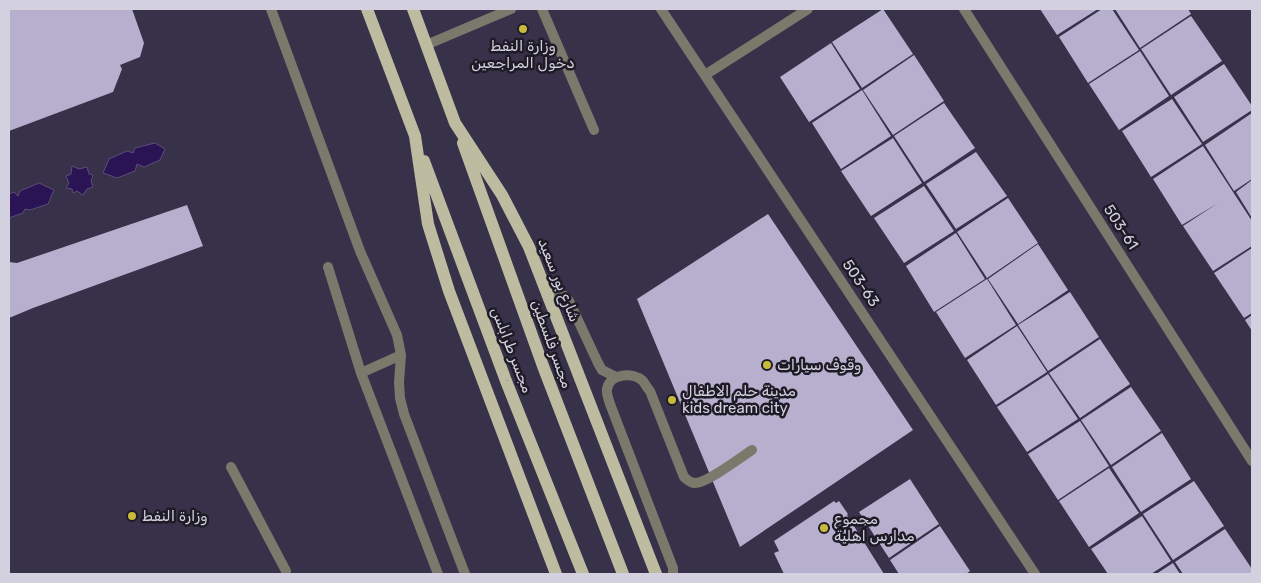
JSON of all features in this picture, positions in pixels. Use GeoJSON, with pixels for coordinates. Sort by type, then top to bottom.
{"type":"FeatureCollection","features":[{"type":"Feature","properties":{"kind":"main road"},"geometry":{"type":"LineString","coordinates":[[367,9],[415,136],[428,224],[449,291],[556,574]]}},
{"type":"Feature","properties":{"kind":"main road","name":"شارع بور سعيد"},"geometry":{"type":"LineString","coordinates":[[413,9],[455,123],[502,195],[530,247],[656,574]]}},
{"type":"Feature","properties":{"kind":"main road","name":"مجسر فلسطين"},"geometry":{"type":"LineString","coordinates":[[455,123],[543,366],[623,574]]}},
{"type":"Feature","properties":{"kind":"main road","name":"مجسر طرابلس"},"geometry":{"type":"LineString","coordinates":[[415,136],[506,382],[583,574]]}},
{"type":"Feature","properties":{"kind":"street"},"geometry":{"type":"LineString","coordinates":[[271,9],[360,251],[397,335],[401,355],[400,398],[404,414],[466,574]]}},
{"type":"Feature","properties":{"kind":"street"},"geometry":{"type":"LineString","coordinates":[[426,45],[511,9]]}},
{"type":"Feature","properties":{"kind":"street"},"geometry":{"type":"LineString","coordinates":[[542,9],[594,130]]}},
{"type":"Feature","properties":{"kind":"street","name":"503-63"},"geometry":{"type":"LineString","coordinates":[[661,9],[1036,574]]}},
{"type":"Feature","properties":{"kind":"street"},"geometry":{"type":"LineString","coordinates":[[705,75],[808,9]]}},
{"type":"Feature","properties":{"kind":"street","name":"503-61"},"geometry":{"type":"LineString","coordinates":[[964,9],[1252,461]]}},
{"type":"Feature","properties":{"kind":"street"},"geometry":{"type":"LineString","coordinates":[[328,267],[361,373],[438,574]]}},
{"type":"Feature","properties":{"kind":"street"},"geometry":{"type":"LineString","coordinates":[[545,287],[563,295],[569,302],[598,364],[607,374],[616,377]]}},
{"type":"Feature","properties":{"kind":"street"},"geometry":{"type":"LineString","coordinates":[[361,373],[401,355]]}},
{"type":"Feature","properties":{"kind":"street"},"geometry":{"type":"LineString","coordinates":[[674,574],[610,404],[607,388],[610,382],[622,375],[633,376],[642,380],[650,391],[684,477],[688,481],[697,483],[711,477],[752,450]]}},
{"type":"Feature","properties":{"kind":"street"},"geometry":{"type":"LineString","coordinates":[[231,467],[285,573]]}},
{"type":"Feature","properties":{"kind":"shaded area"},"geometry":{"type":"Polygon","coordinates":[[[155,143],[165,149],[160,160],[144,167],[137,164],[135,171],[117,178],[103,173],[109,159],[127,151],[133,153],[135,148],[155,143]]]}},
{"type":"Feature","properties":{"kind":"shaded area"},"geometry":{"type":"Polygon","coordinates":[[[72,166],[79,169],[87,167],[89,174],[93,175],[91,181],[93,187],[87,189],[83,195],[77,191],[73,193],[72,189],[66,188],[69,183],[66,176],[71,174],[72,166]]]}},
{"type":"Feature","properties":{"kind":"shaded area"},"geometry":{"type":"Polygon","coordinates":[[[39,183],[54,190],[48,204],[30,210],[25,209],[23,213],[9,218],[9,194],[14,192],[18,196],[20,191],[39,183]]]}},
{"type":"Feature","properties":{"kind":"building"},"geometry":{"type":"Polygon","coordinates":[[[9,9],[132,9],[144,43],[140,57],[120,65],[122,69],[113,92],[9,131],[9,9]]]}},
{"type":"Feature","properties":{"kind":"building"},"geometry":{"type":"Polygon","coordinates":[[[883,9],[913,54],[862,88],[832,42],[883,9]]]}},
{"type":"Feature","properties":{"kind":"building"},"geometry":{"type":"Polygon","coordinates":[[[1040,9],[1098,9],[1057,35],[1040,9]]]}},
{"type":"Feature","properties":{"kind":"building"},"geometry":{"type":"Polygon","coordinates":[[[1102,9],[1112,9],[1139,50],[1088,83],[1059,37],[1102,9]]]}},
{"type":"Feature","properties":{"kind":"building"},"geometry":{"type":"Polygon","coordinates":[[[1115,9],[1188,9],[1191,14],[1140,48],[1115,9]]]}},
{"type":"Feature","properties":{"kind":"building"},"geometry":{"type":"Polygon","coordinates":[[[1191,16],[1222,61],[1171,95],[1141,49],[1191,16]]]}},
{"type":"Feature","properties":{"kind":"building"},"geometry":{"type":"Polygon","coordinates":[[[831,43],[860,89],[809,122],[780,77],[831,43]]]}},
{"type":"Feature","properties":{"kind":"building"},"geometry":{"type":"Polygon","coordinates":[[[1140,51],[1169,96],[1119,130],[1089,84],[1140,51]]]}},
{"type":"Feature","properties":{"kind":"building"},"geometry":{"type":"Polygon","coordinates":[[[914,55],[944,101],[893,135],[863,90],[914,55]]]}},
{"type":"Feature","properties":{"kind":"building"},"geometry":{"type":"Polygon","coordinates":[[[1224,64],[1252,106],[1252,110],[1203,142],[1174,97],[1224,64]]]}},
{"type":"Feature","properties":{"kind":"building"},"geometry":{"type":"Polygon","coordinates":[[[862,90],[891,136],[841,169],[812,123],[862,90]]]}},
{"type":"Feature","properties":{"kind":"building"},"geometry":{"type":"Polygon","coordinates":[[[1172,99],[1202,144],[1151,177],[1122,131],[1172,99]]]}},
{"type":"Feature","properties":{"kind":"building"},"geometry":{"type":"Polygon","coordinates":[[[944,103],[975,148],[924,182],[894,136],[944,103]]]}},
{"type":"Feature","properties":{"kind":"building"},"geometry":{"type":"Polygon","coordinates":[[[1252,113],[1252,179],[1234,191],[1205,145],[1252,113]]]}},
{"type":"Feature","properties":{"kind":"building"},"geometry":{"type":"Polygon","coordinates":[[[893,138],[922,183],[871,216],[841,171],[893,138]]]}},
{"type":"Feature","properties":{"kind":"building"},"geometry":{"type":"Polygon","coordinates":[[[1203,146],[1252,221],[1252,246],[1213,271],[1183,226],[1218,203],[1182,225],[1153,179],[1203,146]]]}},
{"type":"Feature","properties":{"kind":"building"},"geometry":{"type":"Polygon","coordinates":[[[976,152],[1007,196],[956,229],[926,184],[976,152]]]}},
{"type":"Feature","properties":{"kind":"building"},"geometry":{"type":"Polygon","coordinates":[[[1252,180],[1252,218],[1236,192],[1252,180]]]}},
{"type":"Feature","properties":{"kind":"building"},"geometry":{"type":"Polygon","coordinates":[[[924,186],[954,231],[904,263],[874,218],[924,186]]]}},
{"type":"Feature","properties":{"kind":"building"},"geometry":{"type":"Polygon","coordinates":[[[1008,198],[1038,243],[987,278],[957,232],[1008,198]]]}},
{"type":"Feature","properties":{"kind":"building"},"geometry":{"type":"Polygon","coordinates":[[[187,205],[203,246],[9,318],[9,262],[17,263],[187,205]]]}},
{"type":"Feature","properties":{"kind":"building","name":"وقوف سيارات"},"geometry":{"type":"Polygon","coordinates":[[[768,214],[913,430],[740,547],[637,299],[768,214]]]}},
{"type":"Feature","properties":{"kind":"building"},"geometry":{"type":"Polygon","coordinates":[[[956,233],[985,279],[934,312],[906,266],[956,233]]]}},
{"type":"Feature","properties":{"kind":"building"},"geometry":{"type":"Polygon","coordinates":[[[1038,244],[1068,290],[1018,324],[988,279],[1038,244]]]}},
{"type":"Feature","properties":{"kind":"building"},"geometry":{"type":"Polygon","coordinates":[[[1252,248],[1252,313],[1244,318],[1214,273],[1252,248]]]}},
{"type":"Feature","properties":{"kind":"building"},"geometry":{"type":"Polygon","coordinates":[[[987,279],[1016,325],[965,358],[936,312],[987,279]]]}},
{"type":"Feature","properties":{"kind":"building"},"geometry":{"type":"Polygon","coordinates":[[[1070,292],[1099,337],[1048,371],[1018,325],[1070,292]]]}},
{"type":"Feature","properties":{"kind":"building"},"geometry":{"type":"Polygon","coordinates":[[[1252,315],[1252,331],[1245,320],[1252,315]]]}},
{"type":"Feature","properties":{"kind":"building"},"geometry":{"type":"Polygon","coordinates":[[[1017,326],[1047,372],[996,405],[967,360],[1017,326]]]}},
{"type":"Feature","properties":{"kind":"building"},"geometry":{"type":"Polygon","coordinates":[[[1100,339],[1130,384],[1080,418],[1049,373],[1100,339]]]}},
{"type":"Feature","properties":{"kind":"building"},"geometry":{"type":"Polygon","coordinates":[[[1048,374],[1078,419],[1027,452],[997,407],[1048,374]]]}},
{"type":"Feature","properties":{"kind":"building"},"geometry":{"type":"Polygon","coordinates":[[[1131,387],[1161,431],[1111,465],[1081,420],[1131,387]]]}},
{"type":"Feature","properties":{"kind":"building"},"geometry":{"type":"Polygon","coordinates":[[[1080,421],[1109,466],[1058,500],[1028,454],[1080,421]]]}},
{"type":"Feature","properties":{"kind":"building"},"geometry":{"type":"Polygon","coordinates":[[[1162,433],[1191,479],[1141,512],[1112,467],[1162,433]]]}},
{"type":"Feature","properties":{"kind":"building"},"geometry":{"type":"Polygon","coordinates":[[[1109,468],[1139,513],[1089,547],[1059,501],[1109,468]]]}},
{"type":"Feature","properties":{"kind":"building"},"geometry":{"type":"Polygon","coordinates":[[[910,479],[939,524],[889,558],[859,512],[910,479]]]}},
{"type":"Feature","properties":{"kind":"building"},"geometry":{"type":"Polygon","coordinates":[[[1194,481],[1224,526],[1173,560],[1143,514],[1194,481]]]}},
{"type":"Feature","properties":{"kind":"building","name":"مجموع مدارس اهلية"},"geometry":{"type":"Polygon","coordinates":[[[834,501],[836,503],[839,501],[848,514],[884,574],[784,574],[774,553],[779,551],[774,541],[834,501]]]}},
{"type":"Feature","properties":{"kind":"building"},"geometry":{"type":"Polygon","coordinates":[[[1142,516],[1171,561],[1151,574],[1108,574],[1091,549],[1142,516]]]}},
{"type":"Feature","properties":{"kind":"building"},"geometry":{"type":"Polygon","coordinates":[[[940,526],[970,571],[966,574],[899,574],[890,560],[940,526]]]}},
{"type":"Feature","properties":{"kind":"building"},"geometry":{"type":"Polygon","coordinates":[[[1225,529],[1252,569],[1252,574],[1183,574],[1175,562],[1225,529]]]}},
{"type":"Feature","properties":{"kind":"building"},"geometry":{"type":"Polygon","coordinates":[[[1173,563],[1180,574],[1156,574],[1173,563]]]}},
{"type":"Feature","properties":{"kind":"place","name":"وزارة النفط دخول المراجعين"},"geometry":{"type":"Point","coordinates":[523,29]}},
{"type":"Feature","properties":{"kind":"place","name":"وقوف سيارات"},"geometry":{"type":"Point","coordinates":[767,365]}},
{"type":"Feature","properties":{"kind":"place","name":"مدينة حلم الاطفال kids dream city"},"geometry":{"type":"Point","coordinates":[672,400]}},
{"type":"Feature","properties":{"kind":"place","name":"وزارة النفط"},"geometry":{"type":"Point","coordinates":[132,516]}},
{"type":"Feature","properties":{"kind":"place","name":"مجموع مدارس اهلية"},"geometry":{"type":"Point","coordinates":[824,528]}}]}
